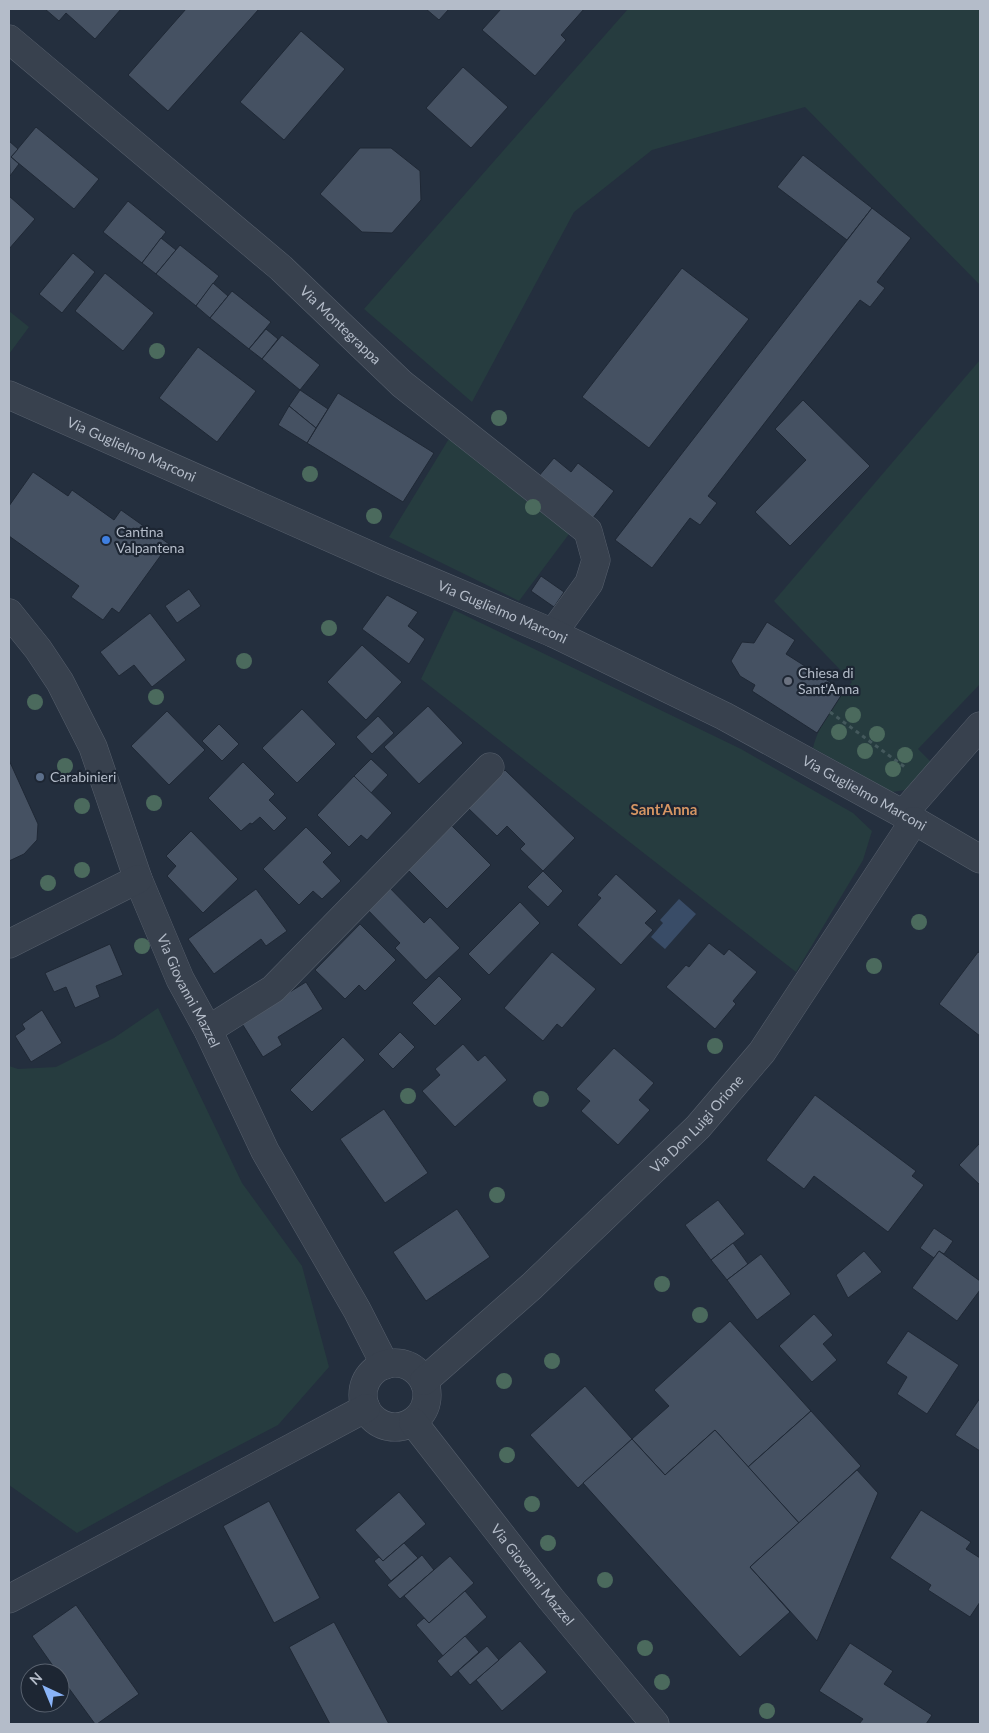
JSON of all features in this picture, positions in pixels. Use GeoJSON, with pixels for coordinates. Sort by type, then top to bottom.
{"type":"FeatureCollection","features":[{"type":"Feature","properties":{"kind":"street","name":"Via Montegrappa"},"geometry":{"type":"LineString","coordinates":[[9,39],[281,268],[402,384],[588,531],[596,560],[589,583],[553,633]]}},
{"type":"Feature","properties":{"kind":"street","name":"Via Guglielmo Marconi"},"geometry":{"type":"LineString","coordinates":[[9,395],[376,558],[553,633],[724,716],[908,817],[980,859]]}},
{"type":"Feature","properties":{"kind":"street","name":"Via Giovanni Mazzel"},"geometry":{"type":"LineString","coordinates":[[9,613],[38,649],[60,682],[93,747],[138,879],[180,979],[208,1030],[266,1151],[357,1310],[385,1365]]}},
{"type":"Feature","properties":{"kind":"street","name":"Via Don Luigi Orione"},"geometry":{"type":"LineString","coordinates":[[424,1381],[532,1286],[698,1127],[717,1106],[762,1052],[928,784],[980,726]]}},
{"type":"Feature","properties":{"kind":"street"},"geometry":{"type":"LineString","coordinates":[[208,1030],[273,989],[490,768]]}},
{"type":"Feature","properties":{"kind":"street"},"geometry":{"type":"LineString","coordinates":[[9,944],[138,879]]}},
{"type":"Feature","properties":{"kind":"street"},"geometry":{"type":"LineString","coordinates":[[394,1363],[412,1367],[424,1381],[427,1389],[425,1408],[413,1422],[403,1426],[392,1427],[377,1420],[366,1408],[364,1387],[376,1370],[385,1365],[394,1363]]}},
{"type":"Feature","properties":{"kind":"street"},"geometry":{"type":"LineString","coordinates":[[9,1599],[366,1408]]}},
{"type":"Feature","properties":{"kind":"street","name":"Via Giovanni Mazzel"},"geometry":{"type":"LineString","coordinates":[[413,1422],[551,1599],[655,1724]]}},
{"type":"Feature","properties":{"kind":"path"},"geometry":{"type":"LineString","coordinates":[[830,712],[928,784]]}},
{"type":"Feature","properties":{"kind":"green space"},"geometry":{"type":"Polygon","coordinates":[[[628,9],[980,9],[980,285],[805,107],[652,150],[574,212],[472,402],[364,309],[628,9]]]}},
{"type":"Feature","properties":{"kind":"green space"},"geometry":{"type":"Polygon","coordinates":[[[9,311],[29,327],[9,354],[9,311]]]}},
{"type":"Feature","properties":{"kind":"green space"},"geometry":{"type":"Polygon","coordinates":[[[980,360],[980,684],[918,749],[931,762],[906,790],[892,792],[813,748],[819,730],[829,713],[852,682],[774,601],[980,360]]]}},
{"type":"Feature","properties":{"kind":"green space"},"geometry":{"type":"Polygon","coordinates":[[[450,437],[572,530],[519,601],[389,537],[450,437]]]}},
{"type":"Feature","properties":{"kind":"green space"},"geometry":{"type":"Polygon","coordinates":[[[454,610],[741,749],[853,813],[872,831],[863,860],[796,972],[421,679],[454,610]]]}},
{"type":"Feature","properties":{"kind":"green space"},"geometry":{"type":"Polygon","coordinates":[[[158,1008],[242,1183],[302,1266],[329,1367],[278,1425],[77,1533],[9,1485],[9,1066],[18,1069],[56,1067],[114,1038],[158,1008]]]}},
{"type":"Feature","properties":{"kind":"water"},"geometry":{"type":"Polygon","coordinates":[[[679,899],[696,914],[665,949],[651,937],[663,923],[660,920],[679,899]]]}},
{"type":"Feature","properties":{"kind":"building"},"geometry":{"type":"Polygon","coordinates":[[[45,9],[121,9],[95,39],[66,13],[59,21],[45,9]]]}},
{"type":"Feature","properties":{"kind":"building"},"geometry":{"type":"Polygon","coordinates":[[[186,9],[259,9],[168,111],[128,75],[186,9]]]}},
{"type":"Feature","properties":{"kind":"building"},"geometry":{"type":"Polygon","coordinates":[[[426,9],[449,9],[439,20],[426,9]]]}},
{"type":"Feature","properties":{"kind":"building"},"geometry":{"type":"Polygon","coordinates":[[[501,9],[584,9],[561,35],[566,40],[535,76],[482,30],[501,9]]]}},
{"type":"Feature","properties":{"kind":"building"},"geometry":{"type":"Polygon","coordinates":[[[301,31],[345,69],[284,140],[240,102],[301,31]]]}},
{"type":"Feature","properties":{"kind":"building"},"geometry":{"type":"Polygon","coordinates":[[[463,67],[508,107],[471,148],[426,108],[463,67]]]}},
{"type":"Feature","properties":{"kind":"building"},"geometry":{"type":"Polygon","coordinates":[[[36,127],[99,179],[74,209],[11,157],[36,127]]]}},
{"type":"Feature","properties":{"kind":"building"},"geometry":{"type":"Polygon","coordinates":[[[9,141],[18,149],[11,157],[19,164],[10,176],[9,141]]]}},
{"type":"Feature","properties":{"kind":"building"},"geometry":{"type":"Polygon","coordinates":[[[360,148],[391,148],[420,171],[421,200],[392,233],[362,232],[320,194],[360,148]]]}},
{"type":"Feature","properties":{"kind":"building"},"geometry":{"type":"Polygon","coordinates":[[[803,155],[872,208],[847,240],[777,187],[803,155]]]}},
{"type":"Feature","properties":{"kind":"building"},"geometry":{"type":"Polygon","coordinates":[[[9,196],[35,219],[9,249],[9,196]]]}},
{"type":"Feature","properties":{"kind":"building"},"geometry":{"type":"Polygon","coordinates":[[[128,201],[166,232],[142,263],[103,232],[128,201]]]}},
{"type":"Feature","properties":{"kind":"building"},"geometry":{"type":"Polygon","coordinates":[[[872,208],[911,238],[877,282],[885,288],[870,307],[860,300],[708,496],[717,503],[700,525],[690,518],[652,568],[615,540],[872,208]]]}},
{"type":"Feature","properties":{"kind":"building"},"geometry":{"type":"Polygon","coordinates":[[[161,238],[176,250],[156,274],[142,263],[161,238]]]}},
{"type":"Feature","properties":{"kind":"building"},"geometry":{"type":"Polygon","coordinates":[[[180,245],[219,276],[196,306],[156,274],[180,245]]]}},
{"type":"Feature","properties":{"kind":"building"},"geometry":{"type":"Polygon","coordinates":[[[73,253],[95,272],[62,313],[39,294],[73,253]]]}},
{"type":"Feature","properties":{"kind":"building"},"geometry":{"type":"Polygon","coordinates":[[[682,268],[749,319],[649,448],[582,397],[682,268]]]}},
{"type":"Feature","properties":{"kind":"building"},"geometry":{"type":"Polygon","coordinates":[[[105,273],[154,313],[123,351],[75,311],[105,273]]]}},
{"type":"Feature","properties":{"kind":"building"},"geometry":{"type":"Polygon","coordinates":[[[213,283],[228,296],[210,318],[196,306],[213,283]]]}},
{"type":"Feature","properties":{"kind":"building"},"geometry":{"type":"Polygon","coordinates":[[[232,291],[271,322],[249,349],[210,318],[232,291]]]}},
{"type":"Feature","properties":{"kind":"building"},"geometry":{"type":"Polygon","coordinates":[[[266,329],[278,339],[262,359],[249,349],[266,329]]]}},
{"type":"Feature","properties":{"kind":"building"},"geometry":{"type":"Polygon","coordinates":[[[282,335],[320,365],[300,390],[262,359],[282,335]]]}},
{"type":"Feature","properties":{"kind":"building"},"geometry":{"type":"Polygon","coordinates":[[[198,347],[256,391],[217,442],[159,398],[198,347]]]}},
{"type":"Feature","properties":{"kind":"building"},"geometry":{"type":"Polygon","coordinates":[[[300,390],[328,409],[316,428],[289,406],[300,390]]]}},
{"type":"Feature","properties":{"kind":"building"},"geometry":{"type":"Polygon","coordinates":[[[338,393],[434,453],[403,502],[307,443],[338,393]]]}},
{"type":"Feature","properties":{"kind":"building"},"geometry":{"type":"Polygon","coordinates":[[[803,400],[870,466],[790,546],[755,512],[806,460],[775,429],[803,400]]]}},
{"type":"Feature","properties":{"kind":"building"},"geometry":{"type":"Polygon","coordinates":[[[289,406],[316,428],[307,443],[278,425],[289,406]]]}},
{"type":"Feature","properties":{"kind":"building"},"geometry":{"type":"Polygon","coordinates":[[[554,458],[571,472],[578,463],[614,491],[592,519],[538,477],[554,458]]]}},
{"type":"Feature","properties":{"kind":"building"},"geometry":{"type":"Polygon","coordinates":[[[33,472],[68,496],[72,490],[114,520],[121,510],[169,544],[119,613],[112,608],[103,620],[71,597],[79,586],[9,536],[9,506],[33,472]]]}},
{"type":"Feature","properties":{"kind":"building"},"geometry":{"type":"Polygon","coordinates":[[[541,576],[564,592],[554,607],[531,591],[541,576]]]}},
{"type":"Feature","properties":{"kind":"building"},"geometry":{"type":"Polygon","coordinates":[[[189,589],[201,606],[177,623],[165,606],[189,589]]]}},
{"type":"Feature","properties":{"kind":"building"},"geometry":{"type":"Polygon","coordinates":[[[387,595],[418,612],[408,626],[425,639],[409,664],[362,629],[387,595]]]}},
{"type":"Feature","properties":{"kind":"building"},"geometry":{"type":"Polygon","coordinates":[[[150,613],[186,660],[152,687],[134,665],[119,676],[100,652],[150,613]]]}},
{"type":"Feature","properties":{"kind":"building","name":"Chiesa di Sant'Anna"},"geometry":{"type":"Polygon","coordinates":[[[767,622],[795,640],[786,654],[844,691],[817,733],[752,691],[755,685],[740,676],[731,661],[742,642],[754,643],[767,622]]]}},
{"type":"Feature","properties":{"kind":"building"},"geometry":{"type":"Polygon","coordinates":[[[362,645],[402,682],[366,720],[327,682],[362,645]]]}},
{"type":"Feature","properties":{"kind":"building"},"geometry":{"type":"Polygon","coordinates":[[[428,706],[463,743],[419,784],[384,747],[428,706]]]}},
{"type":"Feature","properties":{"kind":"building"},"geometry":{"type":"Polygon","coordinates":[[[302,709],[336,744],[297,783],[262,748],[302,709]]]}},
{"type":"Feature","properties":{"kind":"building"},"geometry":{"type":"Polygon","coordinates":[[[167,711],[205,750],[169,785],[131,746],[167,711]]]}},
{"type":"Feature","properties":{"kind":"building"},"geometry":{"type":"Polygon","coordinates":[[[378,716],[394,733],[372,754],[356,737],[378,716]]]}},
{"type":"Feature","properties":{"kind":"building"},"geometry":{"type":"Polygon","coordinates":[[[219,724],[239,744],[222,761],[202,741],[219,724]]]}},
{"type":"Feature","properties":{"kind":"building"},"geometry":{"type":"Polygon","coordinates":[[[371,759],[388,775],[371,793],[354,776],[371,759]]]}},
{"type":"Feature","properties":{"kind":"building"},"geometry":{"type":"Polygon","coordinates":[[[9,760],[38,824],[37,840],[24,854],[9,861],[9,760]]]}},
{"type":"Feature","properties":{"kind":"building"},"geometry":{"type":"Polygon","coordinates":[[[243,762],[275,794],[269,800],[287,818],[274,831],[260,817],[241,831],[208,798],[243,762]]]}},
{"type":"Feature","properties":{"kind":"building"},"geometry":{"type":"Polygon","coordinates":[[[505,770],[575,838],[543,871],[520,849],[525,844],[507,826],[497,836],[468,808],[505,770]]]}},
{"type":"Feature","properties":{"kind":"building"},"geometry":{"type":"Polygon","coordinates":[[[354,776],[392,813],[367,840],[361,835],[349,847],[317,815],[354,776]]]}},
{"type":"Feature","properties":{"kind":"building"},"geometry":{"type":"Polygon","coordinates":[[[448,822],[491,865],[447,909],[404,866],[448,822]]]}},
{"type":"Feature","properties":{"kind":"building"},"geometry":{"type":"Polygon","coordinates":[[[306,827],[332,853],[323,862],[341,881],[322,899],[313,891],[299,905],[263,869],[306,827]]]}},
{"type":"Feature","properties":{"kind":"building"},"geometry":{"type":"Polygon","coordinates":[[[191,831],[238,879],[203,913],[167,876],[176,866],[166,856],[191,831]]]}},
{"type":"Feature","properties":{"kind":"building"},"geometry":{"type":"Polygon","coordinates":[[[543,871],[563,891],[548,907],[527,887],[543,871]]]}},
{"type":"Feature","properties":{"kind":"building"},"geometry":{"type":"Polygon","coordinates":[[[616,874],[657,911],[645,923],[653,930],[621,965],[577,925],[601,898],[597,895],[616,874]]]}},
{"type":"Feature","properties":{"kind":"building"},"geometry":{"type":"Polygon","coordinates":[[[385,883],[424,923],[430,917],[460,948],[426,980],[395,948],[400,943],[363,905],[385,883]]]}},
{"type":"Feature","properties":{"kind":"building"},"geometry":{"type":"Polygon","coordinates":[[[256,889],[287,931],[266,946],[261,939],[214,974],[188,939],[256,889]]]}},
{"type":"Feature","properties":{"kind":"building"},"geometry":{"type":"Polygon","coordinates":[[[520,902],[540,923],[489,975],[468,954],[520,902]]]}},
{"type":"Feature","properties":{"kind":"building"},"geometry":{"type":"Polygon","coordinates":[[[360,924],[396,960],[365,991],[359,985],[345,999],[315,970],[360,924]]]}},
{"type":"Feature","properties":{"kind":"building"},"geometry":{"type":"Polygon","coordinates":[[[709,943],[724,955],[729,949],[757,972],[733,1001],[736,1004],[715,1029],[666,987],[686,965],[689,967],[709,943]]]}},
{"type":"Feature","properties":{"kind":"building"},"geometry":{"type":"Polygon","coordinates":[[[110,944],[123,975],[96,986],[100,997],[75,1008],[66,987],[54,992],[45,973],[110,944]]]}},
{"type":"Feature","properties":{"kind":"building"},"geometry":{"type":"Polygon","coordinates":[[[552,952],[596,989],[562,1028],[557,1024],[543,1041],[504,1008],[552,952]]]}},
{"type":"Feature","properties":{"kind":"building"},"geometry":{"type":"Polygon","coordinates":[[[978,952],[980,953],[980,1036],[939,1004],[978,952]]]}},
{"type":"Feature","properties":{"kind":"building"},"geometry":{"type":"Polygon","coordinates":[[[439,976],[462,999],[435,1026],[412,1003],[439,976]]]}},
{"type":"Feature","properties":{"kind":"building"},"geometry":{"type":"Polygon","coordinates":[[[306,982],[323,1009],[278,1037],[282,1045],[263,1057],[241,1022],[306,982]]]}},
{"type":"Feature","properties":{"kind":"building"},"geometry":{"type":"Polygon","coordinates":[[[42,1010],[62,1043],[31,1062],[15,1036],[25,1029],[22,1024],[42,1010]]]}},
{"type":"Feature","properties":{"kind":"building"},"geometry":{"type":"Polygon","coordinates":[[[400,1032],[415,1047],[393,1069],[378,1054],[400,1032]]]}},
{"type":"Feature","properties":{"kind":"building"},"geometry":{"type":"Polygon","coordinates":[[[343,1037],[365,1060],[312,1112],[290,1090],[343,1037]]]}},
{"type":"Feature","properties":{"kind":"building"},"geometry":{"type":"Polygon","coordinates":[[[463,1044],[478,1061],[485,1055],[507,1080],[455,1127],[422,1091],[440,1075],[435,1069],[463,1044]]]}},
{"type":"Feature","properties":{"kind":"building"},"geometry":{"type":"Polygon","coordinates":[[[614,1048],[654,1083],[639,1100],[650,1110],[618,1145],[581,1111],[590,1101],[576,1089],[614,1048]]]}},
{"type":"Feature","properties":{"kind":"building"},"geometry":{"type":"Polygon","coordinates":[[[815,1095],[916,1171],[912,1176],[924,1185],[888,1232],[814,1176],[804,1189],[766,1160],[815,1095]]]}},
{"type":"Feature","properties":{"kind":"building"},"geometry":{"type":"Polygon","coordinates":[[[384,1109],[428,1173],[385,1203],[340,1139],[384,1109]]]}},
{"type":"Feature","properties":{"kind":"building"},"geometry":{"type":"Polygon","coordinates":[[[980,1143],[980,1185],[959,1165],[980,1143]]]}},
{"type":"Feature","properties":{"kind":"building"},"geometry":{"type":"Polygon","coordinates":[[[718,1200],[745,1234],[711,1260],[685,1225],[718,1200]]]}},
{"type":"Feature","properties":{"kind":"building"},"geometry":{"type":"Polygon","coordinates":[[[457,1209],[490,1257],[426,1301],[393,1252],[457,1209]]]}},
{"type":"Feature","properties":{"kind":"building"},"geometry":{"type":"Polygon","coordinates":[[[934,1228],[953,1241],[944,1254],[939,1251],[934,1258],[920,1248],[934,1228]]]}},
{"type":"Feature","properties":{"kind":"building"},"geometry":{"type":"Polygon","coordinates":[[[733,1243],[748,1264],[727,1280],[711,1260],[733,1243]]]}},
{"type":"Feature","properties":{"kind":"building"},"geometry":{"type":"Polygon","coordinates":[[[864,1251],[882,1272],[848,1298],[836,1275],[864,1251]]]}},
{"type":"Feature","properties":{"kind":"building"},"geometry":{"type":"Polygon","coordinates":[[[939,1251],[980,1281],[980,1290],[957,1321],[912,1288],[939,1251]]]}},
{"type":"Feature","properties":{"kind":"building"},"geometry":{"type":"Polygon","coordinates":[[[761,1254],[791,1294],[757,1320],[727,1280],[761,1254]]]}},
{"type":"Feature","properties":{"kind":"building"},"geometry":{"type":"Polygon","coordinates":[[[814,1314],[833,1335],[823,1344],[837,1360],[812,1382],[779,1346],[814,1314]]]}},
{"type":"Feature","properties":{"kind":"building"},"geometry":{"type":"Polygon","coordinates":[[[730,1321],[811,1411],[748,1467],[715,1430],[665,1475],[632,1439],[669,1406],[654,1390],[730,1321]]]}},
{"type":"Feature","properties":{"kind":"building"},"geometry":{"type":"Polygon","coordinates":[[[908,1331],[959,1365],[927,1414],[897,1394],[907,1377],[886,1363],[908,1331]]]}},
{"type":"Feature","properties":{"kind":"building"},"geometry":{"type":"Polygon","coordinates":[[[585,1386],[632,1439],[578,1488],[530,1435],[585,1386]]]}},
{"type":"Feature","properties":{"kind":"building"},"geometry":{"type":"Polygon","coordinates":[[[980,1398],[980,1451],[955,1435],[980,1398]]]}},
{"type":"Feature","properties":{"kind":"building"},"geometry":{"type":"Polygon","coordinates":[[[811,1411],[861,1466],[799,1523],[748,1467],[811,1411]]]}},
{"type":"Feature","properties":{"kind":"building"},"geometry":{"type":"Polygon","coordinates":[[[715,1430],[799,1523],[750,1567],[790,1612],[740,1657],[583,1483],[632,1439],[665,1475],[715,1430]]]}},
{"type":"Feature","properties":{"kind":"building"},"geometry":{"type":"Polygon","coordinates":[[[857,1470],[878,1493],[817,1641],[750,1567],[857,1470]]]}},
{"type":"Feature","properties":{"kind":"building"},"geometry":{"type":"Polygon","coordinates":[[[399,1492],[426,1524],[383,1561],[355,1530],[399,1492]]]}},
{"type":"Feature","properties":{"kind":"building"},"geometry":{"type":"Polygon","coordinates":[[[269,1501],[320,1598],[274,1623],[223,1526],[269,1501]]]}},
{"type":"Feature","properties":{"kind":"building"},"geometry":{"type":"Polygon","coordinates":[[[921,1510],[971,1542],[966,1549],[980,1558],[980,1602],[970,1617],[928,1590],[931,1585],[890,1558],[921,1510]]]}},
{"type":"Feature","properties":{"kind":"building"},"geometry":{"type":"Polygon","coordinates":[[[404,1543],[418,1558],[391,1581],[374,1561],[379,1557],[383,1561],[404,1543]]]}},
{"type":"Feature","properties":{"kind":"building"},"geometry":{"type":"Polygon","coordinates":[[[422,1555],[434,1570],[400,1599],[387,1585],[422,1555]]]}},
{"type":"Feature","properties":{"kind":"building"},"geometry":{"type":"Polygon","coordinates":[[[450,1556],[474,1583],[429,1623],[404,1596],[450,1556]]]}},
{"type":"Feature","properties":{"kind":"building"},"geometry":{"type":"Polygon","coordinates":[[[465,1591],[487,1617],[443,1656],[416,1625],[424,1618],[429,1623],[465,1591]]]}},
{"type":"Feature","properties":{"kind":"building"},"geometry":{"type":"Polygon","coordinates":[[[76,1605],[139,1694],[95,1724],[70,1690],[70,1663],[51,1663],[32,1636],[76,1605]]]}},
{"type":"Feature","properties":{"kind":"building"},"geometry":{"type":"Polygon","coordinates":[[[334,1622],[389,1724],[330,1724],[289,1647],[334,1622]]]}},
{"type":"Feature","properties":{"kind":"building"},"geometry":{"type":"Polygon","coordinates":[[[465,1636],[479,1652],[451,1677],[437,1661],[465,1636]]]}},
{"type":"Feature","properties":{"kind":"building"},"geometry":{"type":"Polygon","coordinates":[[[520,1641],[547,1672],[502,1711],[476,1680],[520,1641]]]}},
{"type":"Feature","properties":{"kind":"building"},"geometry":{"type":"Polygon","coordinates":[[[850,1643],[893,1671],[884,1684],[932,1715],[926,1724],[859,1724],[863,1719],[819,1691],[850,1643]]]}},
{"type":"Feature","properties":{"kind":"building"},"geometry":{"type":"Polygon","coordinates":[[[487,1646],[499,1660],[470,1685],[458,1671],[487,1646]]]}},
{"type":"Feature","properties":{"kind":"place","name":"Cantina Valpantena"},"geometry":{"type":"Point","coordinates":[106,540]}},
{"type":"Feature","properties":{"kind":"place","name":"Chiesa di Sant'Anna"},"geometry":{"type":"Point","coordinates":[788,681]}},
{"type":"Feature","properties":{"kind":"place","name":"Carabinieri"},"geometry":{"type":"Point","coordinates":[40,777]}},
{"type":"Feature","properties":{"kind":"district","name":"Sant'Anna"},"geometry":{"type":"Point","coordinates":[664,810]}}]}
